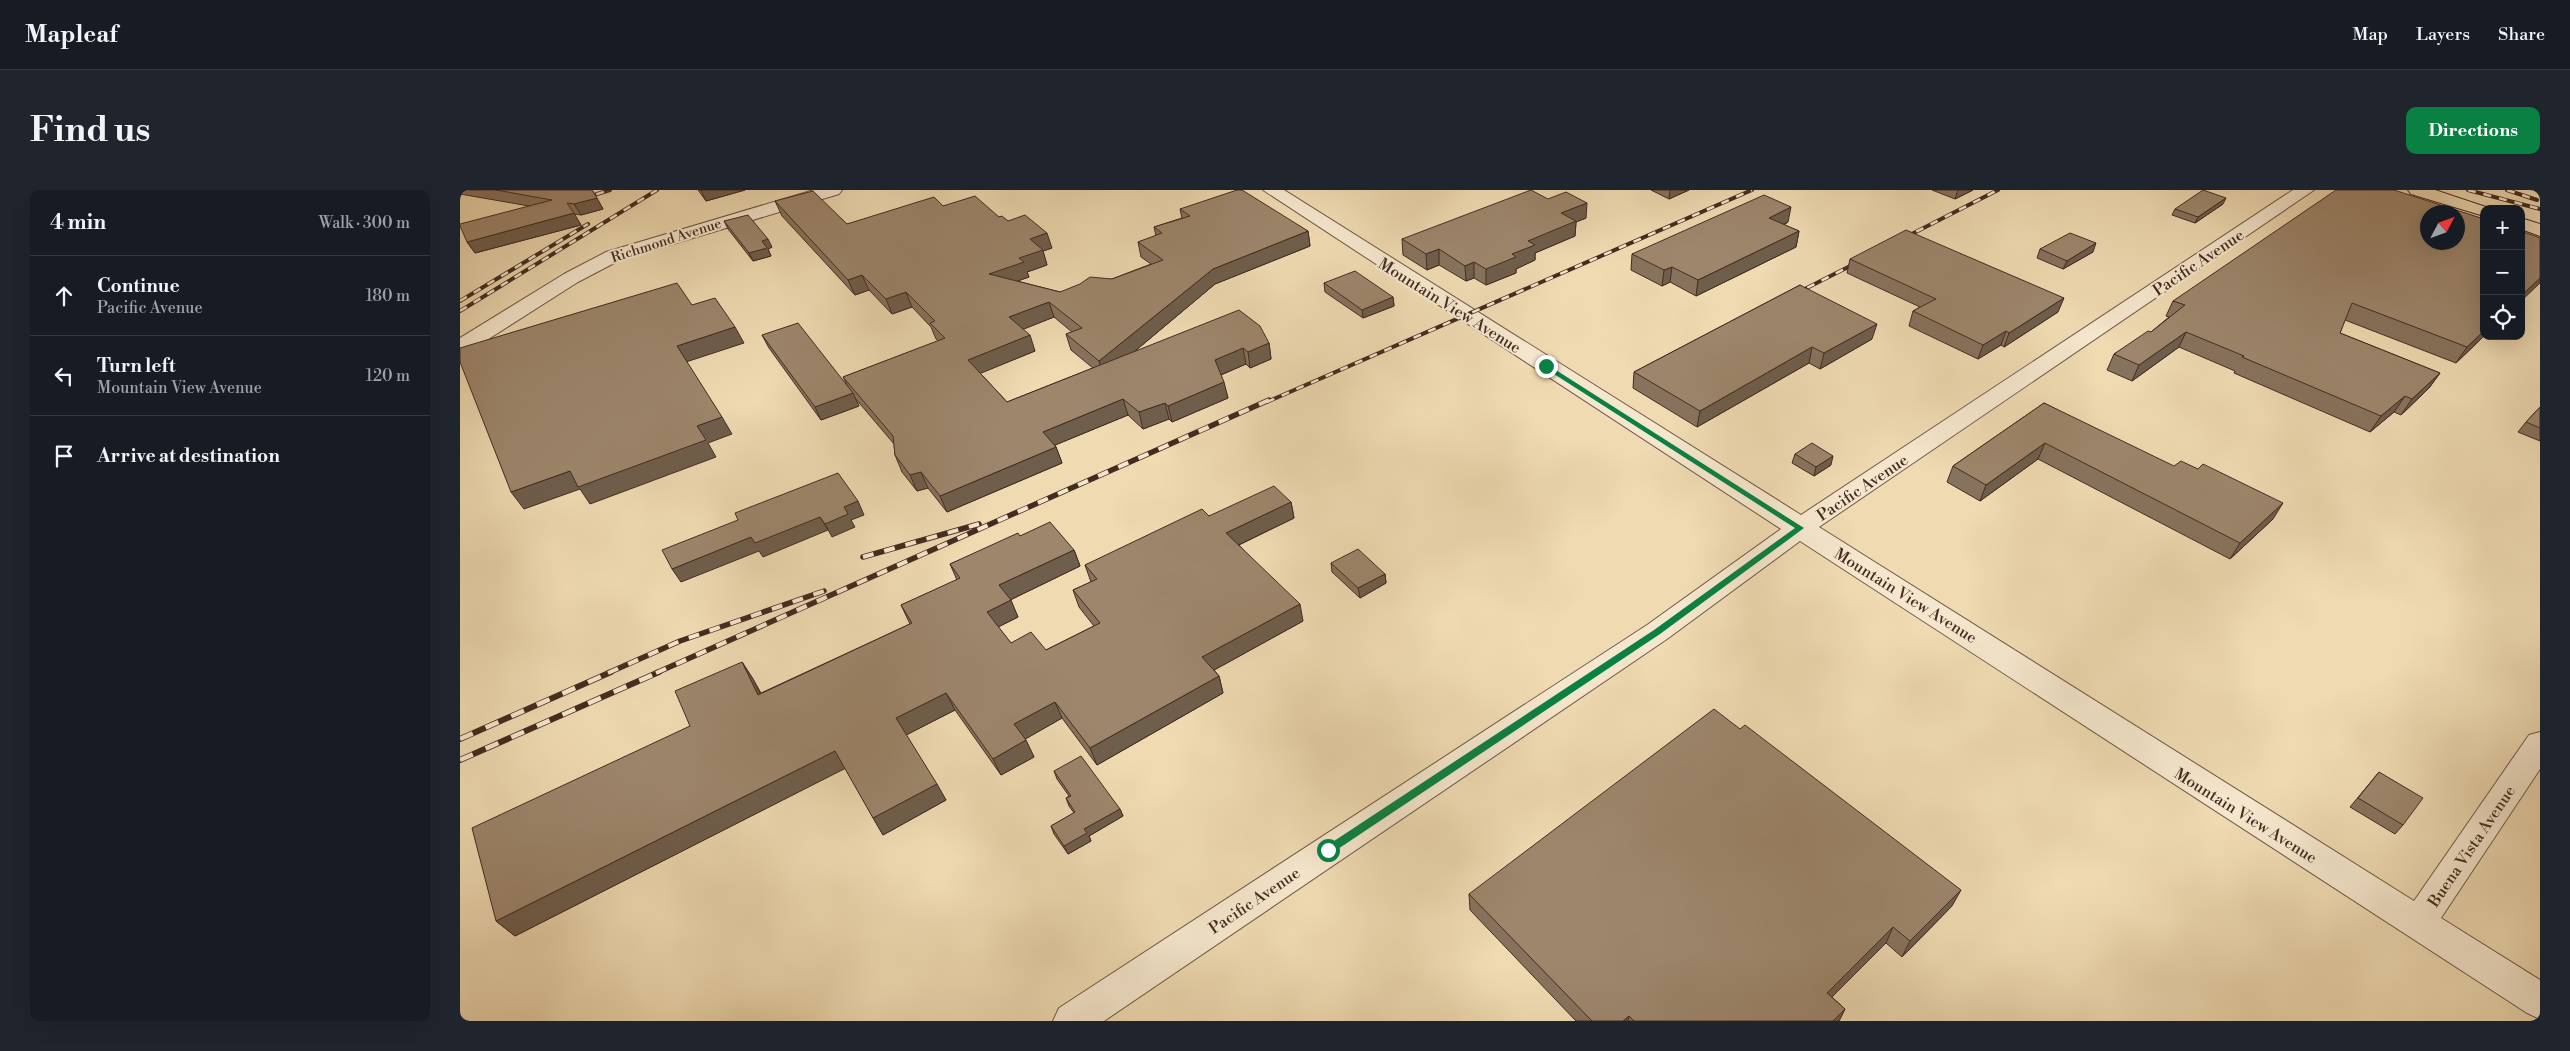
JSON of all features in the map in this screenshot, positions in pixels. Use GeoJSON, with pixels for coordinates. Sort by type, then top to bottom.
{"type":"FeatureCollection","features":[{"type":"Feature","properties":{"kind":"main road"},"geometry":{"type":"LineString","coordinates":[[2417,190],[2480,211]]}},
{"type":"Feature","properties":{"kind":"main road"},"geometry":{"type":"LineString","coordinates":[[2525,225],[2540,230]]}},
{"type":"Feature","properties":{"kind":"street","name":"Richmond Avenue"},"geometry":{"type":"LineString","coordinates":[[460,347],[571,278],[613,256],[833,190]]}},
{"type":"Feature","properties":{"kind":"street","name":"Mountain View Avenue"},"geometry":{"type":"LineString","coordinates":[[1272,190],[1944,618],[2157,758],[2540,1001]]}},
{"type":"Feature","properties":{"kind":"street","name":"Pacific Avenue"},"geometry":{"type":"LineString","coordinates":[[1072,1021],[1657,632],[1800,528],[2305,190]]}},
{"type":"Feature","properties":{"kind":"street","name":"Buena Vista Avenue"},"geometry":{"type":"LineString","coordinates":[[2418,924],[2540,744]]}},
{"type":"Feature","properties":{"kind":"building"},"geometry":{"type":"Polygon","coordinates":[[[496,190],[592,190],[597,198],[574,204],[567,203],[574,213],[467,242],[460,224],[552,200],[496,190]]]}},
{"type":"Feature","properties":{"kind":"building"},"geometry":{"type":"Polygon","coordinates":[[[1242,190],[1308,231],[1213,269],[1099,361],[1066,334],[1082,328],[1049,302],[1009,317],[1030,335],[968,360],[1007,402],[1239,310],[1260,326],[1269,343],[1248,352],[1243,348],[1215,360],[1224,382],[1168,406],[1165,403],[1139,412],[1123,399],[1043,432],[1056,447],[940,496],[921,472],[910,475],[895,455],[893,436],[843,377],[945,338],[930,323],[935,321],[906,292],[886,299],[862,275],[848,280],[775,201],[813,191],[847,224],[934,197],[943,206],[975,196],[999,217],[1002,216],[1008,221],[1025,215],[1047,233],[1030,239],[1043,250],[1019,258],[1024,262],[989,274],[1060,292],[1080,284],[1090,277],[1112,279],[1163,260],[1138,242],[1162,233],[1154,227],[1190,216],[1180,209],[1242,190]]]}},
{"type":"Feature","properties":{"kind":"building"},"geometry":{"type":"Polygon","coordinates":[[[1531,190],[1548,199],[1566,192],[1587,203],[1561,213],[1576,221],[1528,241],[1535,245],[1512,254],[1516,257],[1486,269],[1474,262],[1465,266],[1439,249],[1426,254],[1402,239],[1531,190]]]}},
{"type":"Feature","properties":{"kind":"building"},"geometry":{"type":"Polygon","coordinates":[[[2203,190],[2226,198],[2198,217],[2175,209],[2203,190]]]}},
{"type":"Feature","properties":{"kind":"building"},"geometry":{"type":"Polygon","coordinates":[[[2336,190],[2394,190],[2441,205],[2420,205],[2420,250],[2465,250],[2465,213],[2480,218],[2480,335],[2467,347],[2352,303],[2340,333],[2440,373],[2412,399],[2405,396],[2381,416],[2186,332],[2139,365],[2114,354],[2148,331],[2151,332],[2185,305],[2173,301],[2336,190]]]}},
{"type":"Feature","properties":{"kind":"building"},"geometry":{"type":"Polygon","coordinates":[[[1764,195],[1791,207],[1769,218],[1799,231],[1698,280],[1672,267],[1664,270],[1632,254],[1764,195]]]}},
{"type":"Feature","properties":{"kind":"building"},"geometry":{"type":"Polygon","coordinates":[[[748,215],[768,239],[762,241],[767,248],[749,253],[724,221],[748,215]]]}},
{"type":"Feature","properties":{"kind":"building"},"geometry":{"type":"Polygon","coordinates":[[[1906,230],[2064,298],[2009,333],[2006,331],[1983,345],[1913,311],[1936,299],[1850,259],[1906,230]]]}},
{"type":"Feature","properties":{"kind":"building"},"geometry":{"type":"Polygon","coordinates":[[[2525,232],[2540,238],[2540,278],[2525,292],[2525,232]]]}},
{"type":"Feature","properties":{"kind":"building"},"geometry":{"type":"Polygon","coordinates":[[[2070,233],[2096,243],[2067,261],[2040,249],[2070,233]]]}},
{"type":"Feature","properties":{"kind":"building"},"geometry":{"type":"Polygon","coordinates":[[[1355,271],[1393,297],[1362,310],[1324,283],[1355,271]]]}},
{"type":"Feature","properties":{"kind":"building"},"geometry":{"type":"Polygon","coordinates":[[[677,283],[692,305],[715,298],[735,327],[677,346],[722,417],[697,426],[706,440],[578,487],[570,471],[511,492],[460,362],[460,348],[677,283]]]}},
{"type":"Feature","properties":{"kind":"building"},"geometry":{"type":"Polygon","coordinates":[[[1800,285],[1877,324],[1824,353],[1812,347],[1700,411],[1634,372],[1800,285]]]}},
{"type":"Feature","properties":{"kind":"building"},"geometry":{"type":"Polygon","coordinates":[[[798,323],[853,393],[815,407],[762,335],[798,323]]]}},
{"type":"Feature","properties":{"kind":"building"},"geometry":{"type":"Polygon","coordinates":[[[2044,403],[2174,466],[2181,461],[2198,469],[2203,464],[2283,503],[2240,543],[2045,443],[1986,485],[1953,466],[2044,403]]]}},
{"type":"Feature","properties":{"kind":"building"},"geometry":{"type":"Polygon","coordinates":[[[2540,407],[2540,428],[2526,422],[2540,407]]]}},
{"type":"Feature","properties":{"kind":"building"},"geometry":{"type":"Polygon","coordinates":[[[1812,443],[1833,456],[1816,467],[1795,454],[1812,443]]]}},
{"type":"Feature","properties":{"kind":"building"},"geometry":{"type":"Polygon","coordinates":[[[838,473],[858,501],[844,507],[848,514],[825,524],[820,517],[755,543],[751,537],[672,569],[662,550],[738,520],[735,513],[838,473]]]}},
{"type":"Feature","properties":{"kind":"building"},"geometry":{"type":"Polygon","coordinates":[[[1274,486],[1291,502],[1226,533],[1300,604],[1202,657],[1219,676],[1090,748],[1055,702],[1014,724],[1026,740],[993,759],[946,693],[896,718],[937,784],[873,818],[835,751],[496,921],[472,828],[690,726],[675,691],[742,662],[758,695],[912,623],[901,605],[960,578],[950,564],[1018,533],[1020,536],[1050,522],[1074,550],[999,585],[1011,600],[987,612],[1011,643],[1031,632],[1046,650],[1100,623],[1073,590],[1097,579],[1085,565],[1202,509],[1209,516],[1274,486]]]}},
{"type":"Feature","properties":{"kind":"building"},"geometry":{"type":"Polygon","coordinates":[[[1358,549],[1385,574],[1358,588],[1331,563],[1358,549]]]}},
{"type":"Feature","properties":{"kind":"building"},"geometry":{"type":"Polygon","coordinates":[[[1714,709],[1740,729],[1745,725],[1961,890],[1910,941],[1893,927],[1827,993],[1845,1009],[1833,1021],[1634,1021],[1629,1016],[1623,1021],[1592,1021],[1469,894],[1714,709]]]}},
{"type":"Feature","properties":{"kind":"building"},"geometry":{"type":"Polygon","coordinates":[[[1081,756],[1120,809],[1084,829],[1087,833],[1064,846],[1051,826],[1075,812],[1066,798],[1071,796],[1054,771],[1081,756]]]}},
{"type":"Feature","properties":{"kind":"building"},"geometry":{"type":"Polygon","coordinates":[[[2379,772],[2423,798],[2403,825],[2358,798],[2379,772]]]}},
{"type":"Feature","properties":{"kind":"railway"},"geometry":{"type":"LineString","coordinates":[[581,199],[610,190]]}},
{"type":"Feature","properties":{"kind":"railway"},"geometry":{"type":"LineString","coordinates":[[460,311],[657,190]]}},
{"type":"Feature","properties":{"kind":"railway"},"geometry":{"type":"LineString","coordinates":[[1267,402],[1752,190]]}},
{"type":"Feature","properties":{"kind":"railway"},"geometry":{"type":"LineString","coordinates":[[1902,239],[1998,190]]}},
{"type":"Feature","properties":{"kind":"railway"},"geometry":{"type":"LineString","coordinates":[[2468,190],[2540,209]]}},
{"type":"Feature","properties":{"kind":"railway"},"geometry":{"type":"LineString","coordinates":[[2507,190],[2537,200]]}},
{"type":"Feature","properties":{"kind":"railway"},"geometry":{"type":"LineString","coordinates":[[460,301],[588,224]]}},
{"type":"Feature","properties":{"kind":"railway"},"geometry":{"type":"LineString","coordinates":[[1793,295],[1860,261]]}},
{"type":"Feature","properties":{"kind":"railway"},"geometry":{"type":"LineString","coordinates":[[656,673],[1269,400]]}},
{"type":"Feature","properties":{"kind":"railway"},"geometry":{"type":"LineString","coordinates":[[863,557],[979,524]]}},
{"type":"Feature","properties":{"kind":"railway"},"geometry":{"type":"LineString","coordinates":[[608,673],[680,641],[824,591]]}},
{"type":"Feature","properties":{"kind":"railway"},"geometry":{"type":"LineString","coordinates":[[460,739],[611,672]]}},
{"type":"Feature","properties":{"kind":"railway"},"geometry":{"type":"LineString","coordinates":[[460,760],[659,672]]}},
{"type":"Feature","properties":{"kind":"route"},"geometry":{"type":"LineString","coordinates":[[1328,850],[1657,632],[1800,528],[1546,366]]}}]}
